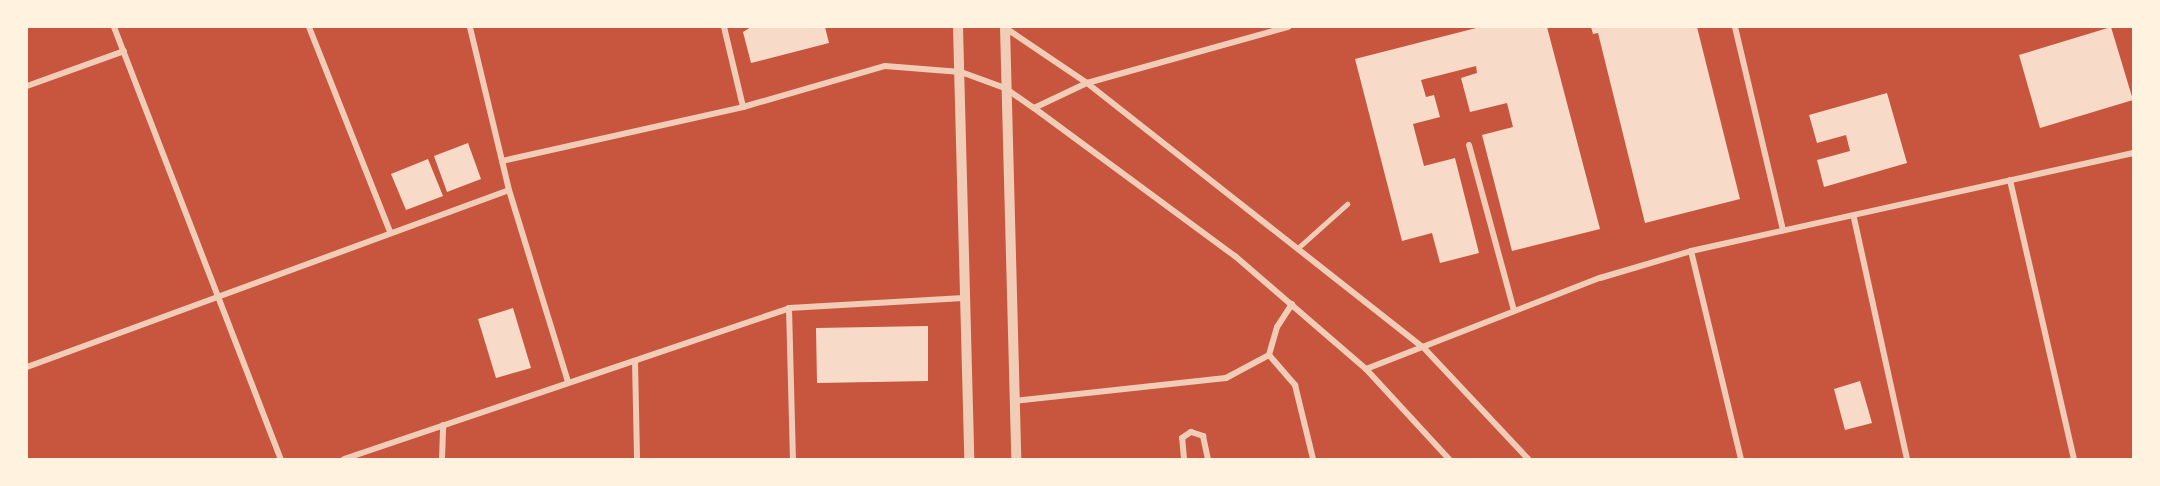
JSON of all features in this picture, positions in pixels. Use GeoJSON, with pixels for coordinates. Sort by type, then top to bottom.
{"type":"FeatureCollection","features":[{"type":"Feature","properties":{"kind":"street"},"geometry":{"type":"LineString","coordinates":[[114,27],[281,459]]}},
{"type":"Feature","properties":{"kind":"street"},"geometry":{"type":"LineString","coordinates":[[309,27],[390,232]]}},
{"type":"Feature","properties":{"kind":"street"},"geometry":{"type":"LineString","coordinates":[[470,27],[509,190],[568,382]]}},
{"type":"Feature","properties":{"kind":"street"},"geometry":{"type":"LineString","coordinates":[[723,27],[743,107]]}},
{"type":"Feature","properties":{"kind":"street"},"geometry":{"type":"LineString","coordinates":[[958,27],[961,72],[969,459]]}},
{"type":"Feature","properties":{"kind":"street"},"geometry":{"type":"LineString","coordinates":[[1005,27],[1087,83],[1423,347],[1528,459]]}},
{"type":"Feature","properties":{"kind":"street"},"geometry":{"type":"LineString","coordinates":[[1005,27],[1016,459]]}},
{"type":"Feature","properties":{"kind":"street"},"geometry":{"type":"LineString","coordinates":[[1034,108],[1087,83],[1288,27]]}},
{"type":"Feature","properties":{"kind":"street"},"geometry":{"type":"LineString","coordinates":[[1735,27],[1783,231]]}},
{"type":"Feature","properties":{"kind":"street"},"geometry":{"type":"LineString","coordinates":[[27,86],[124,51]]}},
{"type":"Feature","properties":{"kind":"street"},"geometry":{"type":"LineString","coordinates":[[502,161],[743,107],[885,66],[961,72],[1005,88],[1034,108],[1292,304],[1366,369],[1449,459]]}},
{"type":"Feature","properties":{"kind":"street"},"geometry":{"type":"LineString","coordinates":[[1469,145],[1514,311]]}},
{"type":"Feature","properties":{"kind":"street"},"geometry":{"type":"LineString","coordinates":[[1366,369],[1514,311],[1691,251],[1854,218],[2133,153]]}},
{"type":"Feature","properties":{"kind":"street"},"geometry":{"type":"LineString","coordinates":[[2010,180],[2074,459]]}},
{"type":"Feature","properties":{"kind":"street"},"geometry":{"type":"LineString","coordinates":[[27,367],[509,190]]}},
{"type":"Feature","properties":{"kind":"street"},"geometry":{"type":"LineString","coordinates":[[1854,218],[1907,459]]}},
{"type":"Feature","properties":{"kind":"street"},"geometry":{"type":"LineString","coordinates":[[1691,251],[1741,459]]}},
{"type":"Feature","properties":{"kind":"street"},"geometry":{"type":"LineString","coordinates":[[344,459],[789,308],[964,298]]}},
{"type":"Feature","properties":{"kind":"street"},"geometry":{"type":"LineString","coordinates":[[1014,401],[1226,378],[1269,355],[1277,327],[1292,304]]}},
{"type":"Feature","properties":{"kind":"street"},"geometry":{"type":"LineString","coordinates":[[789,308],[793,459]]}},
{"type":"Feature","properties":{"kind":"street"},"geometry":{"type":"LineString","coordinates":[[1269,355],[1295,385],[1313,459]]}},
{"type":"Feature","properties":{"kind":"street"},"geometry":{"type":"LineString","coordinates":[[635,361],[637,459]]}},
{"type":"Feature","properties":{"kind":"street"},"geometry":{"type":"LineString","coordinates":[[442,459],[443,425]]}},
{"type":"Feature","properties":{"kind":"street"},"geometry":{"type":"LineString","coordinates":[[1184,459],[1182,438],[1191,432],[1203,436],[1208,459]]}},
{"type":"Feature","properties":{"kind":"lane"},"geometry":{"type":"LineString","coordinates":[[1298,248],[1347,204]]}},
{"type":"Feature","properties":{"kind":"building"},"geometry":{"type":"Polygon","coordinates":[[[751,27],[825,27],[829,43],[751,63],[743,32],[751,27]]]}},
{"type":"Feature","properties":{"kind":"building"},"geometry":{"type":"Polygon","coordinates":[[[1480,27],[1547,27],[1600,229],[1512,251],[1482,135],[1513,127],[1507,103],[1470,112],[1461,78],[1477,73],[1476,66],[1421,80],[1426,97],[1434,95],[1440,117],[1413,124],[1424,166],[1455,158],[1479,253],[1440,263],[1432,233],[1402,241],[1355,59],[1480,27]]]}},
{"type":"Feature","properties":{"kind":"building"},"geometry":{"type":"Polygon","coordinates":[[[1591,27],[1697,27],[1740,199],[1645,223],[1598,33],[1593,34],[1591,27]]]}},
{"type":"Feature","properties":{"kind":"building"},"geometry":{"type":"Polygon","coordinates":[[[2111,27],[2133,100],[2040,128],[2019,55],[2111,27]]]}},
{"type":"Feature","properties":{"kind":"building"},"geometry":{"type":"Polygon","coordinates":[[[1887,93],[1907,163],[1824,187],[1817,160],[1850,151],[1846,135],[1817,143],[1809,115],[1887,93]]]}},
{"type":"Feature","properties":{"kind":"building"},"geometry":{"type":"Polygon","coordinates":[[[468,143],[481,179],[447,192],[434,156],[468,143]]]}},
{"type":"Feature","properties":{"kind":"building"},"geometry":{"type":"Polygon","coordinates":[[[428,159],[443,196],[406,210],[391,174],[428,159]]]}},
{"type":"Feature","properties":{"kind":"building"},"geometry":{"type":"Polygon","coordinates":[[[513,308],[531,368],[496,378],[478,319],[513,308]]]}},
{"type":"Feature","properties":{"kind":"building"},"geometry":{"type":"Polygon","coordinates":[[[928,326],[928,381],[817,383],[816,328],[928,326]]]}},
{"type":"Feature","properties":{"kind":"building"},"geometry":{"type":"Polygon","coordinates":[[[1860,381],[1872,423],[1845,430],[1834,389],[1860,381]]]}}]}
